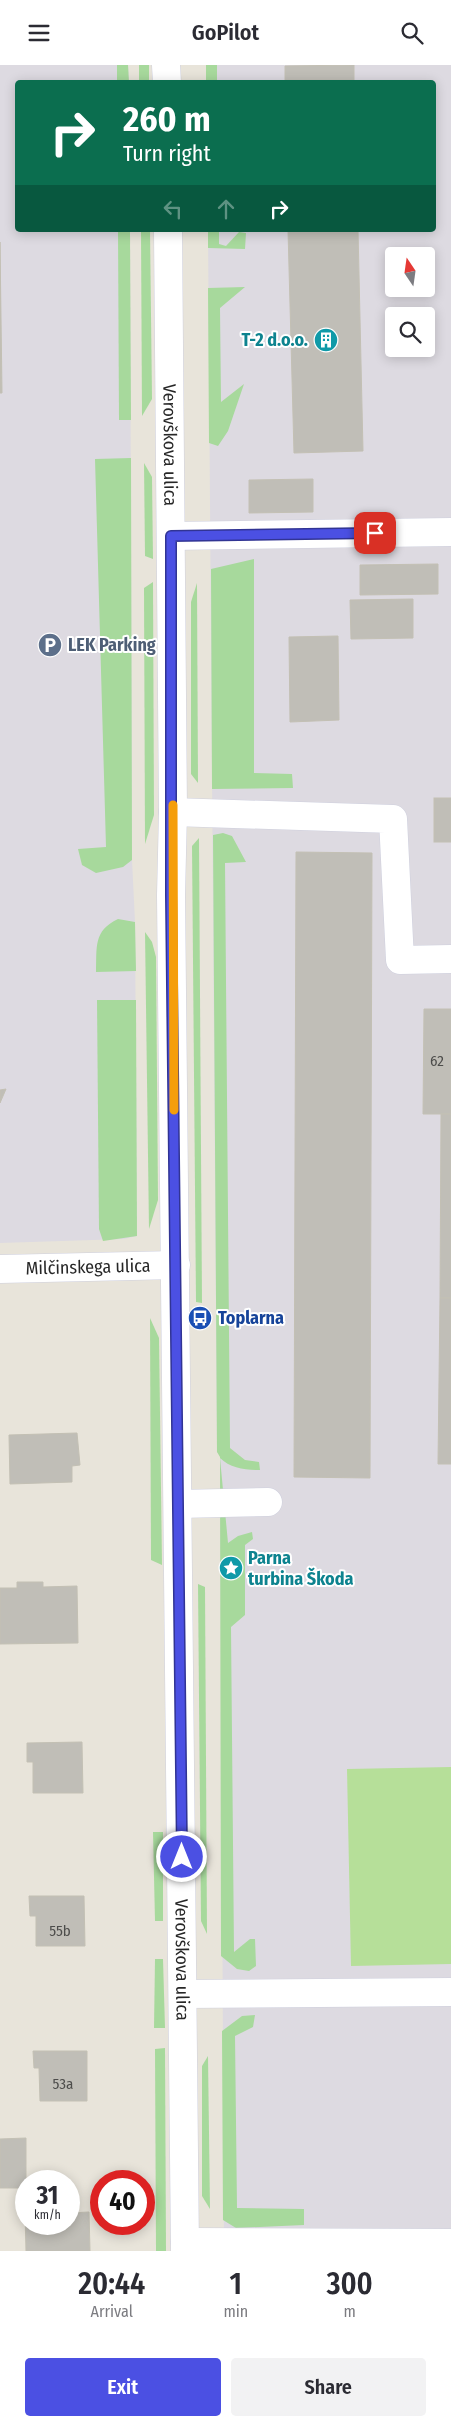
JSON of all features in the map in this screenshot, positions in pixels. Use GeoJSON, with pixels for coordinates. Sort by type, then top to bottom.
{"type":"FeatureCollection","features":[{"type":"Feature","properties":{"kind":"street"},"geometry":{"type":"LineString","coordinates":[[166,65],[167,80]]}},
{"type":"Feature","properties":{"kind":"street","name":"Verovškova ulica"},"geometry":{"type":"LineString","coordinates":[[168,232],[173,812],[171,895],[185,2247]]}},
{"type":"Feature","properties":{"kind":"street"},"geometry":{"type":"LineString","coordinates":[[171,536],[451,532]]}},
{"type":"Feature","properties":{"kind":"street"},"geometry":{"type":"LineString","coordinates":[[173,812],[393,819],[400,960],[451,959]]}},
{"type":"Feature","properties":{"kind":"street","name":"Milčinskega ulica"},"geometry":{"type":"LineString","coordinates":[[0,1269],[176,1265]]}},
{"type":"Feature","properties":{"kind":"street"},"geometry":{"type":"LineString","coordinates":[[178,1504],[268,1502]]}},
{"type":"Feature","properties":{"kind":"street"},"geometry":{"type":"LineString","coordinates":[[183,1993],[451,1992]]}},
{"type":"Feature","properties":{"kind":"street"},"geometry":{"type":"LineString","coordinates":[[185,2247],[451,2243]]}},
{"type":"Feature","properties":{"kind":"shaded area"},"geometry":{"type":"Polygon","coordinates":[[[0,65],[128,65],[129,80],[15,80],[15,232],[130,232],[132,860],[135,922],[137,1236],[124,1239],[0,1243],[0,65]]]}},
{"type":"Feature","properties":{"kind":"shaded area"},"geometry":{"type":"Polygon","coordinates":[[[206,65],[451,65],[451,2251],[224,2251],[220,1455],[217,1452],[208,232],[436,232],[436,80],[206,80],[206,65]]]}},
{"type":"Feature","properties":{"kind":"green space"},"geometry":{"type":"Polygon","coordinates":[[[117,65],[128,65],[129,80],[117,80],[117,65]]]}},
{"type":"Feature","properties":{"kind":"green space"},"geometry":{"type":"Polygon","coordinates":[[[139,65],[149,65],[149,80],[139,80],[139,65]]]}},
{"type":"Feature","properties":{"kind":"green space"},"geometry":{"type":"Polygon","coordinates":[[[206,65],[217,65],[217,80],[206,80],[206,65]]]}},
{"type":"Feature","properties":{"kind":"green space"},"geometry":{"type":"Polygon","coordinates":[[[118,232],[130,232],[131,420],[119,420],[118,232]]]}},
{"type":"Feature","properties":{"kind":"green space"},"geometry":{"type":"Polygon","coordinates":[[[141,232],[150,232],[152,399],[142,416],[141,232]]]}},
{"type":"Feature","properties":{"kind":"green space"},"geometry":{"type":"Polygon","coordinates":[[[208,232],[219,232],[219,244],[226,246],[239,232],[246,233],[245,249],[208,248],[208,232]]]}},
{"type":"Feature","properties":{"kind":"green space"},"geometry":{"type":"Polygon","coordinates":[[[245,287],[220,308],[221,402],[244,384],[228,431],[218,446],[209,443],[208,288],[245,287]]]}},
{"type":"Feature","properties":{"kind":"green space"},"geometry":{"type":"Polygon","coordinates":[[[131,458],[132,860],[123,867],[96,873],[82,865],[78,849],[106,847],[95,459],[131,458]]]}},
{"type":"Feature","properties":{"kind":"green space"},"geometry":{"type":"Polygon","coordinates":[[[144,463],[152,477],[153,559],[145,556],[144,463]]]}},
{"type":"Feature","properties":{"kind":"green space"},"geometry":{"type":"Polygon","coordinates":[[[254,559],[254,773],[292,774],[293,788],[212,789],[211,569],[254,559]]]}},
{"type":"Feature","properties":{"kind":"green space"},"geometry":{"type":"Polygon","coordinates":[[[153,582],[154,815],[145,844],[144,588],[153,582]]]}},
{"type":"Feature","properties":{"kind":"green space"},"geometry":{"type":"Polygon","coordinates":[[[197,583],[198,783],[191,774],[191,602],[197,583]]]}},
{"type":"Feature","properties":{"kind":"green space"},"geometry":{"type":"Polygon","coordinates":[[[223,833],[232,836],[246,862],[225,863],[230,1448],[245,1460],[259,1462],[260,1470],[238,1468],[220,1458],[217,1452],[213,835],[223,833]]]}},
{"type":"Feature","properties":{"kind":"green space"},"geometry":{"type":"Polygon","coordinates":[[[199,838],[202,1303],[196,1302],[192,846],[199,838]]]}},
{"type":"Feature","properties":{"kind":"green space"},"geometry":{"type":"Polygon","coordinates":[[[118,919],[135,922],[136,971],[96,972],[97,947],[100,934],[118,919]]]}},
{"type":"Feature","properties":{"kind":"green space"},"geometry":{"type":"Polygon","coordinates":[[[145,932],[152,942],[156,957],[158,1200],[149,1229],[145,932]]]}},
{"type":"Feature","properties":{"kind":"green space"},"geometry":{"type":"Polygon","coordinates":[[[97,1000],[136,1000],[137,1236],[103,1241],[99,1229],[97,1000]]]}},
{"type":"Feature","properties":{"kind":"green space"},"geometry":{"type":"Polygon","coordinates":[[[150,1318],[159,1338],[162,1565],[151,1560],[150,1318]]]}},
{"type":"Feature","properties":{"kind":"green space"},"geometry":{"type":"Polygon","coordinates":[[[220,1458],[228,1543],[238,1536],[252,1532],[253,1539],[245,1545],[245,1615],[231,1627],[234,1952],[250,1939],[255,1939],[256,1966],[249,1971],[237,1969],[221,1956],[220,1458]]]}},
{"type":"Feature","properties":{"kind":"green space"},"geometry":{"type":"Polygon","coordinates":[[[198,1584],[205,1587],[207,1934],[201,1921],[198,1584]]]}},
{"type":"Feature","properties":{"kind":"green space"},"geometry":{"type":"Polygon","coordinates":[[[451,1767],[451,1964],[351,1966],[347,1769],[451,1767]]]}},
{"type":"Feature","properties":{"kind":"green space"},"geometry":{"type":"Polygon","coordinates":[[[153,1832],[163,1832],[163,1921],[155,1921],[153,1832]]]}},
{"type":"Feature","properties":{"kind":"green space"},"geometry":{"type":"Polygon","coordinates":[[[155,1959],[163,1959],[165,2028],[154,2028],[155,1959]]]}},
{"type":"Feature","properties":{"kind":"green space"},"geometry":{"type":"Polygon","coordinates":[[[255,2015],[253,2027],[235,2036],[237,2208],[304,2209],[304,2225],[236,2228],[223,2220],[222,2031],[242,2016],[255,2015]]]}},
{"type":"Feature","properties":{"kind":"green space"},"geometry":{"type":"Polygon","coordinates":[[[165,2048],[166,2251],[156,2251],[155,2049],[165,2048]]]}},
{"type":"Feature","properties":{"kind":"green space"},"geometry":{"type":"Polygon","coordinates":[[[208,2056],[210,2209],[202,2196],[202,2066],[208,2056]]]}},
{"type":"Feature","properties":{"kind":"building"},"geometry":{"type":"Polygon","coordinates":[[[354,65],[354,80],[285,80],[285,66],[354,65]]]}},
{"type":"Feature","properties":{"kind":"building","name":"T-2 d.o.o."},"geometry":{"type":"Polygon","coordinates":[[[288,232],[358,232],[363,451],[294,453],[288,232]]]}},
{"type":"Feature","properties":{"kind":"building"},"geometry":{"type":"Polygon","coordinates":[[[0,242],[2,393],[0,393],[0,242]]]}},
{"type":"Feature","properties":{"kind":"building"},"geometry":{"type":"Polygon","coordinates":[[[313,479],[313,512],[249,513],[249,480],[313,479]]]}},
{"type":"Feature","properties":{"kind":"building"},"geometry":{"type":"Polygon","coordinates":[[[438,564],[438,594],[360,595],[360,565],[438,564]]]}},
{"type":"Feature","properties":{"kind":"building"},"geometry":{"type":"Polygon","coordinates":[[[413,599],[413,638],[351,639],[350,600],[413,599]]]}},
{"type":"Feature","properties":{"kind":"building"},"geometry":{"type":"Polygon","coordinates":[[[338,636],[339,720],[290,722],[289,637],[338,636]]]}},
{"type":"Feature","properties":{"kind":"building"},"geometry":{"type":"Polygon","coordinates":[[[434,798],[451,798],[451,842],[434,842],[434,798]]]}},
{"type":"Feature","properties":{"kind":"building"},"geometry":{"type":"Polygon","coordinates":[[[296,852],[372,853],[370,1478],[294,1477],[296,852]]]}},
{"type":"Feature","properties":{"kind":"building"},"geometry":{"type":"Polygon","coordinates":[[[424,1009],[451,1009],[451,1114],[423,1114],[424,1009]]]}},
{"type":"Feature","properties":{"kind":"building"},"geometry":{"type":"Polygon","coordinates":[[[6,1089],[0,1103],[0,1090],[6,1089]]]}},
{"type":"Feature","properties":{"kind":"building"},"geometry":{"type":"Polygon","coordinates":[[[441,1114],[451,1114],[451,1298],[440,1298],[441,1114]]]}},
{"type":"Feature","properties":{"kind":"building"},"geometry":{"type":"Polygon","coordinates":[[[440,1298],[451,1298],[451,1464],[438,1464],[440,1298]]]}},
{"type":"Feature","properties":{"kind":"building"},"geometry":{"type":"Polygon","coordinates":[[[77,1433],[80,1465],[72,1466],[72,1482],[10,1484],[9,1435],[77,1433]]]}},
{"type":"Feature","properties":{"kind":"building"},"geometry":{"type":"Polygon","coordinates":[[[17,1582],[43,1582],[43,1587],[77,1586],[78,1643],[0,1644],[0,1588],[17,1588],[17,1582]]]}},
{"type":"Feature","properties":{"kind":"building"},"geometry":{"type":"Polygon","coordinates":[[[82,1742],[83,1793],[33,1793],[33,1762],[27,1762],[27,1743],[82,1742]]]}},
{"type":"Feature","properties":{"kind":"building"},"geometry":{"type":"Polygon","coordinates":[[[29,1896],[84,1896],[85,1946],[36,1946],[36,1916],[30,1916],[29,1896]]]}},
{"type":"Feature","properties":{"kind":"building"},"geometry":{"type":"Polygon","coordinates":[[[33,2051],[87,2051],[87,2101],[40,2101],[39,2068],[34,2068],[33,2051]]]}},
{"type":"Feature","properties":{"kind":"building"},"geometry":{"type":"Polygon","coordinates":[[[26,2138],[26,2170],[15,2170],[15,2188],[0,2188],[0,2139],[26,2138]]]}},
{"type":"Feature","properties":{"kind":"building"},"geometry":{"type":"Polygon","coordinates":[[[80,2212],[89,2212],[90,2251],[26,2251],[26,2235],[80,2235],[80,2212]]]}},
{"type":"Feature","properties":{"kind":"slow traffic"},"geometry":{"type":"LineString","coordinates":[[173,805],[171,895],[174,1110]]}},
{"type":"Feature","properties":{"kind":"place","name":"T-2 d.o.o."},"geometry":{"type":"Point","coordinates":[326,340]}},
{"type":"Feature","properties":{"kind":"place","name":"LEK Parking"},"geometry":{"type":"Point","coordinates":[50,645]}},
{"type":"Feature","properties":{"kind":"place","name":"Toplarna"},"geometry":{"type":"Point","coordinates":[200,1318]}},
{"type":"Feature","properties":{"kind":"place","name":"Parna turbina Škoda"},"geometry":{"type":"Point","coordinates":[231,1568]}},
{"type":"Feature","properties":{"kind":"route"},"geometry":{"type":"LineString","coordinates":[[182,1857],[171,895],[173,812],[171,536],[375,533]]}}]}
